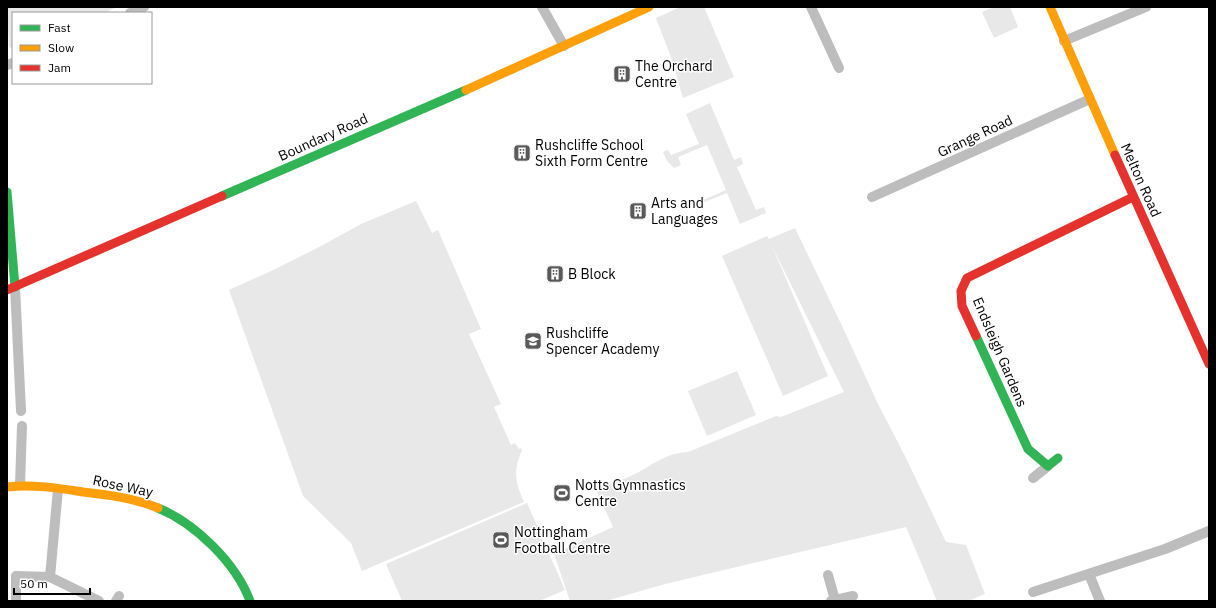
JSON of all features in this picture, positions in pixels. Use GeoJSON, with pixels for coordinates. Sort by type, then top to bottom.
{"type":"FeatureCollection","features":[{"type":"Feature","properties":{"kind":"street"},"geometry":{"type":"LineString","coordinates":[[132,12],[144,7]]}},
{"type":"Feature","properties":{"kind":"street"},"geometry":{"type":"LineString","coordinates":[[542,7],[564,46]]}},
{"type":"Feature","properties":{"kind":"street","name":"Boundary Road"},"geometry":{"type":"LineString","coordinates":[[11,289],[564,46],[648,7]]}},
{"type":"Feature","properties":{"kind":"street"},"geometry":{"type":"LineString","coordinates":[[811,7],[839,68]]}},
{"type":"Feature","properties":{"kind":"street","name":"Melton Road"},"geometry":{"type":"LineString","coordinates":[[1050,7],[1133,197],[1209,364]]}},
{"type":"Feature","properties":{"kind":"street"},"geometry":{"type":"LineString","coordinates":[[1064,41],[1146,7]]}},
{"type":"Feature","properties":{"kind":"street","name":"Grange Road"},"geometry":{"type":"LineString","coordinates":[[872,197],[1090,99]]}},
{"type":"Feature","properties":{"kind":"street"},"geometry":{"type":"LineString","coordinates":[[7,192],[11,289],[21,411]]}},
{"type":"Feature","properties":{"kind":"street","name":"Endsleigh Gardens"},"geometry":{"type":"LineString","coordinates":[[1048,466],[1028,449],[962,306],[961,291],[967,278],[1133,197]]}},
{"type":"Feature","properties":{"kind":"street"},"geometry":{"type":"LineString","coordinates":[[20,485],[22,426]]}},
{"type":"Feature","properties":{"kind":"street"},"geometry":{"type":"LineString","coordinates":[[1033,478],[1058,458]]}},
{"type":"Feature","properties":{"kind":"street","name":"Rose Way"},"geometry":{"type":"LineString","coordinates":[[7,487],[20,485],[58,489],[134,500],[149,504],[180,520],[206,538],[224,558],[244,588],[250,601]]}},
{"type":"Feature","properties":{"kind":"street"},"geometry":{"type":"LineString","coordinates":[[50,577],[58,489]]}},
{"type":"Feature","properties":{"kind":"street"},"geometry":{"type":"LineString","coordinates":[[1033,592],[1165,549],[1209,531]]}},
{"type":"Feature","properties":{"kind":"street"},"geometry":{"type":"LineString","coordinates":[[1090,574],[1100,601]]}},
{"type":"Feature","properties":{"kind":"street"},"geometry":{"type":"LineString","coordinates":[[828,575],[833,600],[853,596]]}},
{"type":"Feature","properties":{"kind":"street"},"geometry":{"type":"LineString","coordinates":[[16,601],[11,576],[50,577],[99,601]]}},
{"type":"Feature","properties":{"kind":"shaded area"},"geometry":{"type":"Polygon","coordinates":[[[7,7],[117,7],[106,12],[12,12],[12,48],[9,47],[7,7]]]}},
{"type":"Feature","properties":{"kind":"shaded area"},"geometry":{"type":"Polygon","coordinates":[[[680,7],[704,7],[734,77],[683,98],[672,60],[656,18],[680,7]]]}},
{"type":"Feature","properties":{"kind":"shaded area"},"geometry":{"type":"Polygon","coordinates":[[[994,7],[1010,7],[1018,27],[994,38],[982,12],[994,7]]]}},
{"type":"Feature","properties":{"kind":"shaded area"},"geometry":{"type":"Polygon","coordinates":[[[710,103],[734,160],[741,157],[743,164],[737,167],[756,210],[764,207],[766,213],[740,224],[727,193],[702,203],[701,201],[726,190],[707,145],[678,157],[681,165],[674,168],[667,161],[663,152],[668,150],[671,155],[699,144],[686,114],[710,103]]]}},
{"type":"Feature","properties":{"kind":"shaded area"},"geometry":{"type":"Polygon","coordinates":[[[416,201],[432,233],[438,230],[481,329],[469,334],[501,404],[494,407],[511,445],[515,443],[519,449],[521,448],[522,450],[517,464],[516,476],[524,502],[362,571],[351,543],[303,496],[229,290],[321,246],[361,224],[416,201]]]}},
{"type":"Feature","properties":{"kind":"shaded area"},"geometry":{"type":"Polygon","coordinates":[[[795,228],[878,404],[906,458],[946,542],[966,545],[985,594],[968,601],[937,601],[906,527],[665,584],[606,601],[570,601],[554,554],[613,527],[596,490],[631,476],[665,457],[688,452],[776,416],[781,417],[844,392],[772,246],[828,376],[783,396],[722,256],[767,236],[769,239],[795,228]]]}},
{"type":"Feature","properties":{"kind":"shaded area"},"geometry":{"type":"Polygon","coordinates":[[[737,371],[756,415],[707,436],[688,391],[737,371]]]}},
{"type":"Feature","properties":{"kind":"shaded area"},"geometry":{"type":"Polygon","coordinates":[[[527,503],[565,590],[539,601],[402,601],[386,564],[527,503]]]}},
{"type":"Feature","properties":{"kind":"traffic: fast"},"geometry":{"type":"LineString","coordinates":[[222,196],[466,90]]}},
{"type":"Feature","properties":{"kind":"traffic: fast"},"geometry":{"type":"LineString","coordinates":[[7,192],[15,287]]}},
{"type":"Feature","properties":{"kind":"traffic: fast"},"geometry":{"type":"LineString","coordinates":[[976,336],[1028,449],[1048,466],[1058,458]]}},
{"type":"Feature","properties":{"kind":"traffic: fast"},"geometry":{"type":"LineString","coordinates":[[158,508],[186,524],[213,546],[235,573],[244,587],[250,601]]}},
{"type":"Feature","properties":{"kind":"traffic: slow"},"geometry":{"type":"LineString","coordinates":[[466,90],[649,7]]}},
{"type":"Feature","properties":{"kind":"traffic: slow"},"geometry":{"type":"LineString","coordinates":[[1050,7],[1115,155]]}},
{"type":"Feature","properties":{"kind":"traffic: slow"},"geometry":{"type":"LineString","coordinates":[[7,487],[45,487],[102,494],[131,499],[158,508]]}},
{"type":"Feature","properties":{"kind":"traffic: jam"},"geometry":{"type":"LineString","coordinates":[[1115,155],[1209,364]]}},
{"type":"Feature","properties":{"kind":"traffic: jam"},"geometry":{"type":"LineString","coordinates":[[7,290],[222,196]]}},
{"type":"Feature","properties":{"kind":"traffic: jam"},"geometry":{"type":"LineString","coordinates":[[976,336],[962,306],[961,291],[967,278],[1133,197]]}},
{"type":"Feature","properties":{"kind":"place","name":"The Orchard Centre"},"geometry":{"type":"Point","coordinates":[622,74]}},
{"type":"Feature","properties":{"kind":"place","name":"Rushcliffe School Sixth Form Centre"},"geometry":{"type":"Point","coordinates":[522,153]}},
{"type":"Feature","properties":{"kind":"place","name":"Arts and Languages"},"geometry":{"type":"Point","coordinates":[638,211]}},
{"type":"Feature","properties":{"kind":"place","name":"B Block"},"geometry":{"type":"Point","coordinates":[555,274]}},
{"type":"Feature","properties":{"kind":"place","name":"Rushcliffe Spencer Academy"},"geometry":{"type":"Point","coordinates":[533,341]}},
{"type":"Feature","properties":{"kind":"place","name":"Notts Gymnastics Centre"},"geometry":{"type":"Point","coordinates":[562,493]}},
{"type":"Feature","properties":{"kind":"place","name":"Nottingham Football Centre"},"geometry":{"type":"Point","coordinates":[501,540]}}]}
